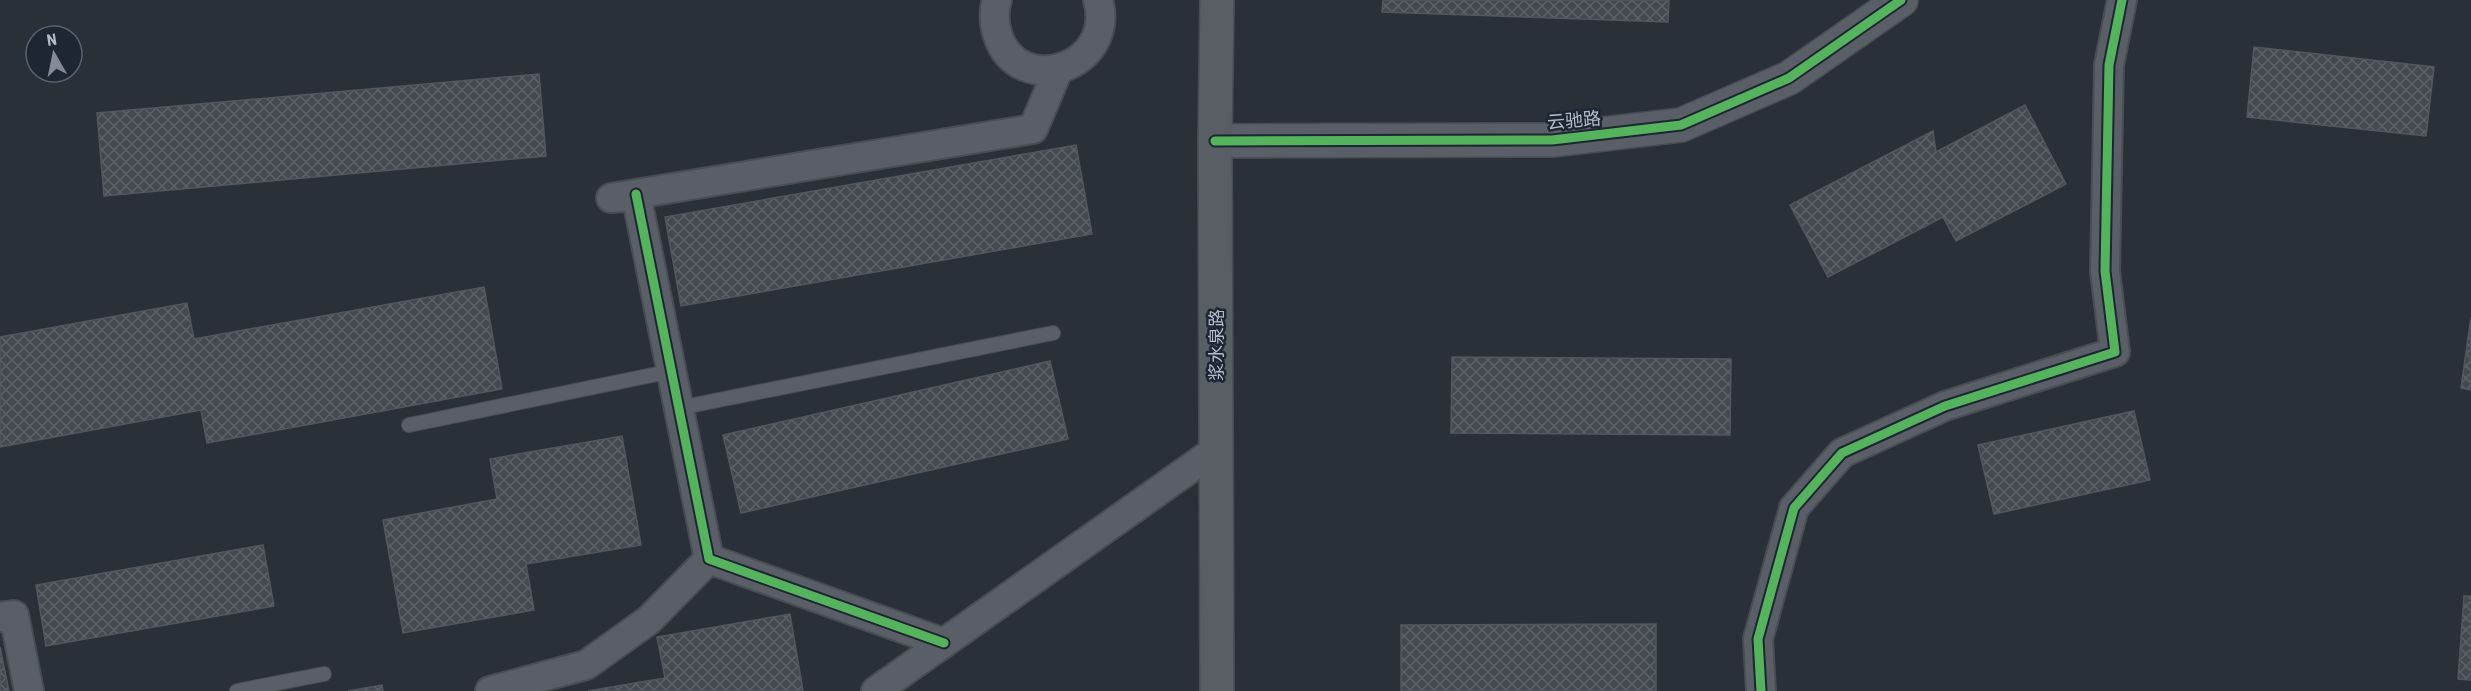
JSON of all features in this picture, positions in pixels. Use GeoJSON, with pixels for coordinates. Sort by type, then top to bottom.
{"type":"FeatureCollection","features":[{"type":"Feature","properties":{"kind":"main road","name":"浆水泉路"},"geometry":{"type":"LineString","coordinates":[[1217,0],[1215,141],[1217,691]]}},
{"type":"Feature","properties":{"kind":"street"},"geometry":{"type":"LineString","coordinates":[[997,0],[994,24],[999,41],[1009,55],[1023,66],[1040,70],[1058,70],[1074,63],[1088,52],[1097,37],[1101,20],[1098,0]]}},
{"type":"Feature","properties":{"kind":"street","name":"云驰路"},"geometry":{"type":"LineString","coordinates":[[1215,141],[1552,140],[1681,126],[1789,78],[1901,0]]}},
{"type":"Feature","properties":{"kind":"street"},"geometry":{"type":"LineString","coordinates":[[1761,691],[1758,639],[1794,508],[1842,453],[1946,406],[2115,352],[2105,271],[2109,76],[2122,0]]}},
{"type":"Feature","properties":{"kind":"street"},"geometry":{"type":"LineString","coordinates":[[709,559],[672,371],[630,195],[1033,129],[1058,70]]}},
{"type":"Feature","properties":{"kind":"street"},"geometry":{"type":"LineString","coordinates":[[876,691],[1216,450]]}},
{"type":"Feature","properties":{"kind":"street"},"geometry":{"type":"LineString","coordinates":[[709,559],[944,643]]}},
{"type":"Feature","properties":{"kind":"street"},"geometry":{"type":"LineString","coordinates":[[490,691],[586,665],[649,620],[709,559]]}},
{"type":"Feature","properties":{"kind":"street"},"geometry":{"type":"LineString","coordinates":[[0,617],[14,615],[29,691]]}},
{"type":"Feature","properties":{"kind":"lane"},"geometry":{"type":"LineString","coordinates":[[679,408],[1053,333]]}},
{"type":"Feature","properties":{"kind":"lane"},"geometry":{"type":"LineString","coordinates":[[409,425],[672,371]]}},
{"type":"Feature","properties":{"kind":"lane"},"geometry":{"type":"LineString","coordinates":[[237,691],[324,674]]}},
{"type":"Feature","properties":{"kind":"building"},"geometry":{"type":"Polygon","coordinates":[[[1383,0],[1669,0],[1668,22],[1382,12],[1383,0]]]}},
{"type":"Feature","properties":{"kind":"building"},"geometry":{"type":"Polygon","coordinates":[[[2254,47],[2434,67],[2426,136],[2247,117],[2254,47]]]}},
{"type":"Feature","properties":{"kind":"building"},"geometry":{"type":"Polygon","coordinates":[[[539,74],[546,156],[104,196],[97,113],[539,74]]]}},
{"type":"Feature","properties":{"kind":"building"},"geometry":{"type":"Polygon","coordinates":[[[2025,105],[2066,184],[1956,241],[1943,217],[1828,277],[1790,205],[1933,131],[1936,152],[2025,105]]]}},
{"type":"Feature","properties":{"kind":"building"},"geometry":{"type":"Polygon","coordinates":[[[1076,145],[1092,234],[681,306],[665,217],[1076,145]]]}},
{"type":"Feature","properties":{"kind":"building"},"geometry":{"type":"Polygon","coordinates":[[[484,287],[502,389],[207,443],[201,410],[0,447],[0,337],[187,303],[194,339],[484,287]]]}},
{"type":"Feature","properties":{"kind":"building"},"geometry":{"type":"Polygon","coordinates":[[[2471,317],[2471,390],[2461,388],[2471,317]]]}},
{"type":"Feature","properties":{"kind":"building"},"geometry":{"type":"Polygon","coordinates":[[[1452,357],[1731,359],[1730,435],[1451,433],[1452,357]]]}},
{"type":"Feature","properties":{"kind":"building"},"geometry":{"type":"Polygon","coordinates":[[[1050,361],[1068,439],[741,513],[723,435],[1050,361]]]}},
{"type":"Feature","properties":{"kind":"building"},"geometry":{"type":"Polygon","coordinates":[[[2134,411],[2150,480],[1994,514],[1978,445],[2134,411]]]}},
{"type":"Feature","properties":{"kind":"building"},"geometry":{"type":"Polygon","coordinates":[[[622,436],[641,545],[526,564],[534,610],[403,633],[383,520],[497,499],[490,459],[622,436]]]}},
{"type":"Feature","properties":{"kind":"building"},"geometry":{"type":"Polygon","coordinates":[[[263,545],[274,606],[46,646],[36,585],[263,545]]]}},
{"type":"Feature","properties":{"kind":"building"},"geometry":{"type":"Polygon","coordinates":[[[2464,596],[2471,596],[2471,680],[2458,679],[2464,596]]]}},
{"type":"Feature","properties":{"kind":"building"},"geometry":{"type":"Polygon","coordinates":[[[790,614],[803,691],[588,691],[665,678],[657,637],[790,614]]]}},
{"type":"Feature","properties":{"kind":"building"},"geometry":{"type":"Polygon","coordinates":[[[1656,624],[1656,691],[1401,691],[1401,625],[1656,624]]]}},
{"type":"Feature","properties":{"kind":"building"},"geometry":{"type":"Polygon","coordinates":[[[0,647],[9,691],[0,691],[0,647]]]}},
{"type":"Feature","properties":{"kind":"building"},"geometry":{"type":"Polygon","coordinates":[[[382,685],[383,691],[348,691],[382,685]]]}},
{"type":"Feature","properties":{"kind":"cycle path"},"geometry":{"type":"LineString","coordinates":[[1215,141],[1552,140],[1681,125],[1789,78],[1901,0]]}},
{"type":"Feature","properties":{"kind":"cycle path"},"geometry":{"type":"LineString","coordinates":[[1761,691],[1758,639],[1794,508],[1842,453],[1945,406],[2115,352],[2105,271],[2109,65],[2122,0]]}},
{"type":"Feature","properties":{"kind":"cycle path"},"geometry":{"type":"LineString","coordinates":[[636,194],[709,559],[944,643]]}}]}
